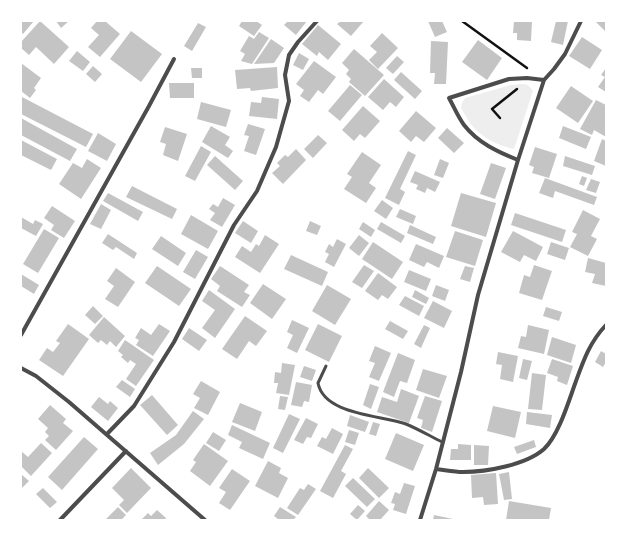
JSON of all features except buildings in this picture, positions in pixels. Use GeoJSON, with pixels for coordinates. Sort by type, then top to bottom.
{"type":"FeatureCollection","features":[{"type":"Feature","properties":{"kind":"street"},"geometry":{"type":"LineString","coordinates":[[108,434],[134,406],[174,342],[234,225],[257,190],[276,147],[289,101],[285,75],[289,56],[298,42],[317,21]]}},
{"type":"Feature","properties":{"kind":"street"},"geometry":{"type":"LineString","coordinates":[[420,520],[436,469],[461,372],[478,295],[518,160],[544,80],[565,54],[581,21]]}},
{"type":"Feature","properties":{"kind":"street"},"geometry":{"type":"LineString","coordinates":[[21,335],[174,59]]}},
{"type":"Feature","properties":{"kind":"street"},"geometry":{"type":"LineString","coordinates":[[518,160],[495,150],[475,137],[464,125],[449,98],[509,79],[527,78],[544,80]]}},
{"type":"Feature","properties":{"kind":"street"},"geometry":{"type":"LineString","coordinates":[[436,469],[463,472],[490,469],[516,463],[544,449],[554,435],[564,414],[588,349],[599,332],[606,325]]}},
{"type":"Feature","properties":{"kind":"street"},"geometry":{"type":"LineString","coordinates":[[21,368],[36,376],[108,434],[205,520]]}},
{"type":"Feature","properties":{"kind":"street"},"geometry":{"type":"LineString","coordinates":[[60,520],[126,451]]}},
{"type":"Feature","properties":{"kind":"lane"},"geometry":{"type":"LineString","coordinates":[[326,366],[318,383],[320,392],[328,400],[352,411],[404,424],[442,442]]}},
{"type":"Feature","properties":{"kind":"path"},"geometry":{"type":"LineString","coordinates":[[462,21],[544,80]]}},
{"type":"Feature","properties":{"kind":"path"},"geometry":{"type":"LineString","coordinates":[[500,118],[492,109],[523,84],[527,78]]}},
{"type":"Feature","properties":{"kind":"shaded area"},"geometry":{"type":"Polygon","coordinates":[[[511,85],[528,85],[533,91],[514,149],[493,142],[479,133],[471,124],[461,108],[465,98],[511,85]]]}}]}
